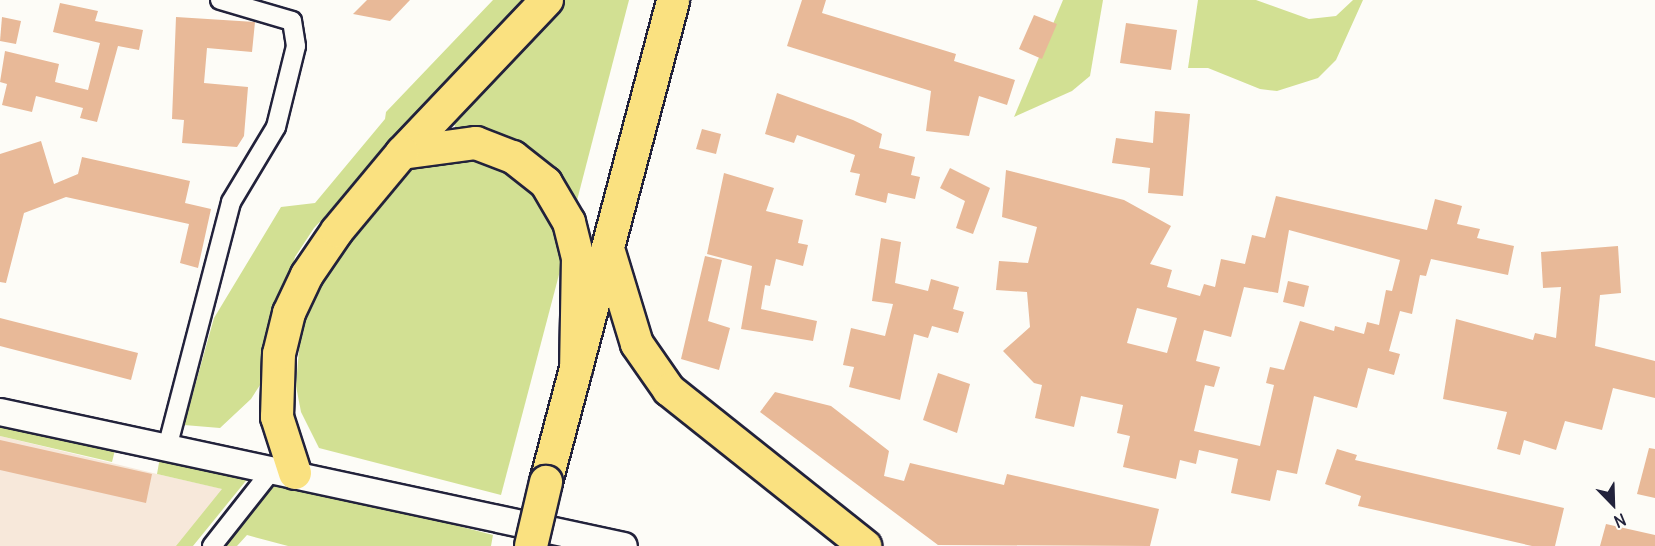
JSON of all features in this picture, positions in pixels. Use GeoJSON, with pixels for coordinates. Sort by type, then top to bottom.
{"type":"FeatureCollection","features":[{"type":"Feature","properties":{"kind":"highway"},"geometry":{"type":"LineString","coordinates":[[284,471],[284,446],[277,407],[279,354],[289,313],[307,274],[337,231],[402,153],[547,0]]}},
{"type":"Feature","properties":{"kind":"highway"},"geometry":{"type":"LineString","coordinates":[[531,546],[673,0]]}},
{"type":"Feature","properties":{"kind":"highway"},"geometry":{"type":"LineString","coordinates":[[402,153],[476,144],[513,157],[546,183],[569,222],[578,258],[576,369]]}},
{"type":"Feature","properties":{"kind":"highway"},"geometry":{"type":"LineString","coordinates":[[609,252],[637,344],[669,390],[865,546]]}},
{"type":"Feature","properties":{"kind":"main road"},"geometry":{"type":"LineString","coordinates":[[0,412],[284,471],[624,546]]}},
{"type":"Feature","properties":{"kind":"street"},"geometry":{"type":"LineString","coordinates":[[167,448],[231,202],[276,127],[296,46],[292,21],[220,0]]}},
{"type":"Feature","properties":{"kind":"street"},"geometry":{"type":"LineString","coordinates":[[212,546],[284,471]]}},
{"type":"Feature","properties":{"kind":"shaded area"},"geometry":{"type":"Polygon","coordinates":[[[0,436],[223,489],[188,546],[0,546],[0,436]]]}},
{"type":"Feature","properties":{"kind":"green space"},"geometry":{"type":"Polygon","coordinates":[[[493,0],[533,0],[314,228],[295,257],[260,385],[251,399],[220,428],[184,425],[214,318],[281,207],[315,203],[385,119],[386,112],[493,0]]]}},
{"type":"Feature","properties":{"kind":"green space"},"geometry":{"type":"Polygon","coordinates":[[[559,0],[629,0],[574,212],[457,132],[450,113],[559,0]]]}},
{"type":"Feature","properties":{"kind":"green space"},"geometry":{"type":"Polygon","coordinates":[[[1063,0],[1103,0],[1090,76],[1072,91],[1014,117],[1063,0]]]}},
{"type":"Feature","properties":{"kind":"green space"},"geometry":{"type":"Polygon","coordinates":[[[1198,0],[1256,0],[1309,19],[1336,16],[1353,0],[1363,0],[1336,60],[1318,78],[1277,91],[1260,89],[1208,68],[1188,68],[1198,0]]]}},
{"type":"Feature","properties":{"kind":"green space"},"geometry":{"type":"Polygon","coordinates":[[[445,153],[493,161],[536,189],[566,248],[501,495],[319,448],[301,412],[296,386],[300,337],[315,279],[404,169],[445,153]]]}},
{"type":"Feature","properties":{"kind":"green space"},"geometry":{"type":"Polygon","coordinates":[[[0,419],[116,446],[112,462],[0,436],[0,419]]]}},
{"type":"Feature","properties":{"kind":"green space"},"geometry":{"type":"Polygon","coordinates":[[[160,457],[249,477],[193,546],[176,546],[222,489],[157,474],[160,457]]]}},
{"type":"Feature","properties":{"kind":"green space"},"geometry":{"type":"Polygon","coordinates":[[[272,482],[297,484],[493,535],[491,546],[288,546],[247,535],[237,546],[221,546],[272,482]]]}},
{"type":"Feature","properties":{"kind":"building"},"geometry":{"type":"Polygon","coordinates":[[[367,0],[410,0],[390,21],[353,14],[367,0]]]}},
{"type":"Feature","properties":{"kind":"building"},"geometry":{"type":"Polygon","coordinates":[[[802,0],[826,0],[822,13],[956,54],[954,61],[1015,80],[1007,105],[979,96],[969,136],[926,131],[931,91],[787,46],[802,0]]]}},
{"type":"Feature","properties":{"kind":"building"},"geometry":{"type":"Polygon","coordinates":[[[60,3],[98,11],[95,21],[143,30],[139,50],[118,46],[97,122],[80,118],[83,108],[36,96],[32,112],[2,105],[7,84],[0,82],[5,51],[59,64],[55,82],[88,90],[100,43],[53,32],[60,3]]]}},
{"type":"Feature","properties":{"kind":"building"},"geometry":{"type":"Polygon","coordinates":[[[1034,15],[1057,24],[1042,59],[1019,49],[1034,15]]]}},
{"type":"Feature","properties":{"kind":"building"},"geometry":{"type":"Polygon","coordinates":[[[2,17],[21,21],[16,44],[0,41],[2,17]]]}},
{"type":"Feature","properties":{"kind":"building"},"geometry":{"type":"Polygon","coordinates":[[[176,17],[255,22],[252,52],[207,48],[204,83],[248,87],[244,136],[237,147],[182,143],[184,120],[172,119],[176,17]]]}},
{"type":"Feature","properties":{"kind":"building"},"geometry":{"type":"Polygon","coordinates":[[[1126,23],[1177,30],[1171,70],[1120,63],[1126,23]]]}},
{"type":"Feature","properties":{"kind":"building"},"geometry":{"type":"Polygon","coordinates":[[[777,93],[853,120],[882,134],[879,148],[915,157],[911,175],[920,177],[915,199],[888,193],[886,203],[855,195],[860,174],[850,172],[855,155],[797,135],[794,143],[765,134],[777,93]]]}},
{"type":"Feature","properties":{"kind":"building"},"geometry":{"type":"Polygon","coordinates":[[[1155,111],[1190,114],[1183,196],[1148,193],[1150,168],[1112,163],[1116,138],[1153,143],[1155,111]]]}},
{"type":"Feature","properties":{"kind":"building"},"geometry":{"type":"Polygon","coordinates":[[[702,129],[721,134],[716,154],[696,149],[702,129]]]}},
{"type":"Feature","properties":{"kind":"building"},"geometry":{"type":"Polygon","coordinates":[[[41,141],[54,184],[78,174],[82,157],[190,181],[185,203],[211,209],[198,268],[180,263],[189,224],[66,197],[24,213],[6,283],[0,282],[0,154],[41,141]]]}},
{"type":"Feature","properties":{"kind":"building"},"geometry":{"type":"Polygon","coordinates":[[[950,168],[990,188],[973,234],[956,228],[965,201],[940,188],[950,168]]]}},
{"type":"Feature","properties":{"kind":"building"},"geometry":{"type":"Polygon","coordinates":[[[1006,170],[1124,200],[1171,226],[1150,264],[1172,270],[1167,287],[1200,296],[1204,284],[1215,287],[1221,259],[1245,264],[1252,235],[1265,238],[1276,196],[1427,230],[1435,199],[1462,206],[1457,224],[1480,229],[1477,238],[1514,246],[1508,275],[1431,259],[1426,276],[1420,275],[1412,314],[1400,311],[1389,351],[1400,354],[1394,375],[1368,368],[1357,408],[1314,396],[1297,474],[1277,470],[1270,501],[1231,493],[1238,459],[1199,450],[1196,464],[1180,460],[1176,479],[1123,467],[1130,436],[1117,433],[1123,405],[1081,396],[1074,427],[1035,418],[1042,385],[1034,383],[1003,351],[1030,327],[1027,292],[996,290],[999,261],[1028,263],[1037,227],[1002,217],[1006,170]],[[1289,230],[1278,293],[1244,287],[1231,337],[1204,330],[1196,361],[1220,367],[1214,387],[1205,385],[1194,431],[1260,446],[1274,385],[1266,383],[1270,367],[1284,370],[1300,321],[1334,331],[1335,326],[1364,334],[1367,322],[1379,325],[1386,290],[1392,291],[1400,260],[1289,230]],[[1137,308],[1127,343],[1167,353],[1177,318],[1137,308]]]}},
{"type":"Feature","properties":{"kind":"building"},"geometry":{"type":"Polygon","coordinates":[[[724,173],[774,188],[766,211],[803,220],[798,243],[808,245],[803,266],[776,259],[770,286],[765,285],[761,309],[817,321],[813,341],[741,329],[752,266],[707,254],[724,173]]]}},
{"type":"Feature","properties":{"kind":"building"},"geometry":{"type":"Polygon","coordinates":[[[881,238],[901,242],[895,283],[928,291],[931,279],[959,287],[953,309],[964,312],[958,333],[932,326],[928,338],[914,334],[900,400],[849,387],[854,367],[843,365],[851,328],[885,336],[893,304],[872,301],[881,238]]]}},
{"type":"Feature","properties":{"kind":"building"},"geometry":{"type":"Polygon","coordinates":[[[1618,246],[1621,293],[1600,295],[1595,346],[1655,361],[1655,398],[1613,388],[1602,430],[1565,421],[1556,450],[1524,440],[1520,455],[1497,449],[1507,412],[1443,399],[1456,319],[1533,340],[1535,333],[1556,338],[1561,287],[1543,288],[1541,252],[1618,246]]]}},
{"type":"Feature","properties":{"kind":"building"},"geometry":{"type":"Polygon","coordinates":[[[705,256],[722,260],[708,321],[730,328],[719,370],[681,359],[705,256]]]}},
{"type":"Feature","properties":{"kind":"building"},"geometry":{"type":"Polygon","coordinates":[[[1288,281],[1309,286],[1304,307],[1283,302],[1288,281]]]}},
{"type":"Feature","properties":{"kind":"building"},"geometry":{"type":"Polygon","coordinates":[[[0,318],[138,353],[131,380],[0,346],[0,318]]]}},
{"type":"Feature","properties":{"kind":"building"},"geometry":{"type":"Polygon","coordinates":[[[938,373],[970,384],[957,433],[923,420],[938,373]]]}},
{"type":"Feature","properties":{"kind":"building"},"geometry":{"type":"Polygon","coordinates":[[[775,392],[831,406],[889,451],[884,476],[904,481],[910,463],[1004,485],[1007,474],[1159,509],[1150,546],[938,545],[760,412],[775,392]]]}},
{"type":"Feature","properties":{"kind":"building"},"geometry":{"type":"Polygon","coordinates":[[[0,440],[152,474],[146,503],[0,470],[0,440]]]}},
{"type":"Feature","properties":{"kind":"building"},"geometry":{"type":"Polygon","coordinates":[[[1649,448],[1655,449],[1655,498],[1637,494],[1649,448]]]}},
{"type":"Feature","properties":{"kind":"building"},"geometry":{"type":"Polygon","coordinates":[[[1337,449],[1357,455],[1355,460],[1564,508],[1555,546],[1532,546],[1358,506],[1361,496],[1325,484],[1337,449]]]}},
{"type":"Feature","properties":{"kind":"building"},"geometry":{"type":"Polygon","coordinates":[[[1606,524],[1655,535],[1655,546],[1600,546],[1606,524]]]}}]}
